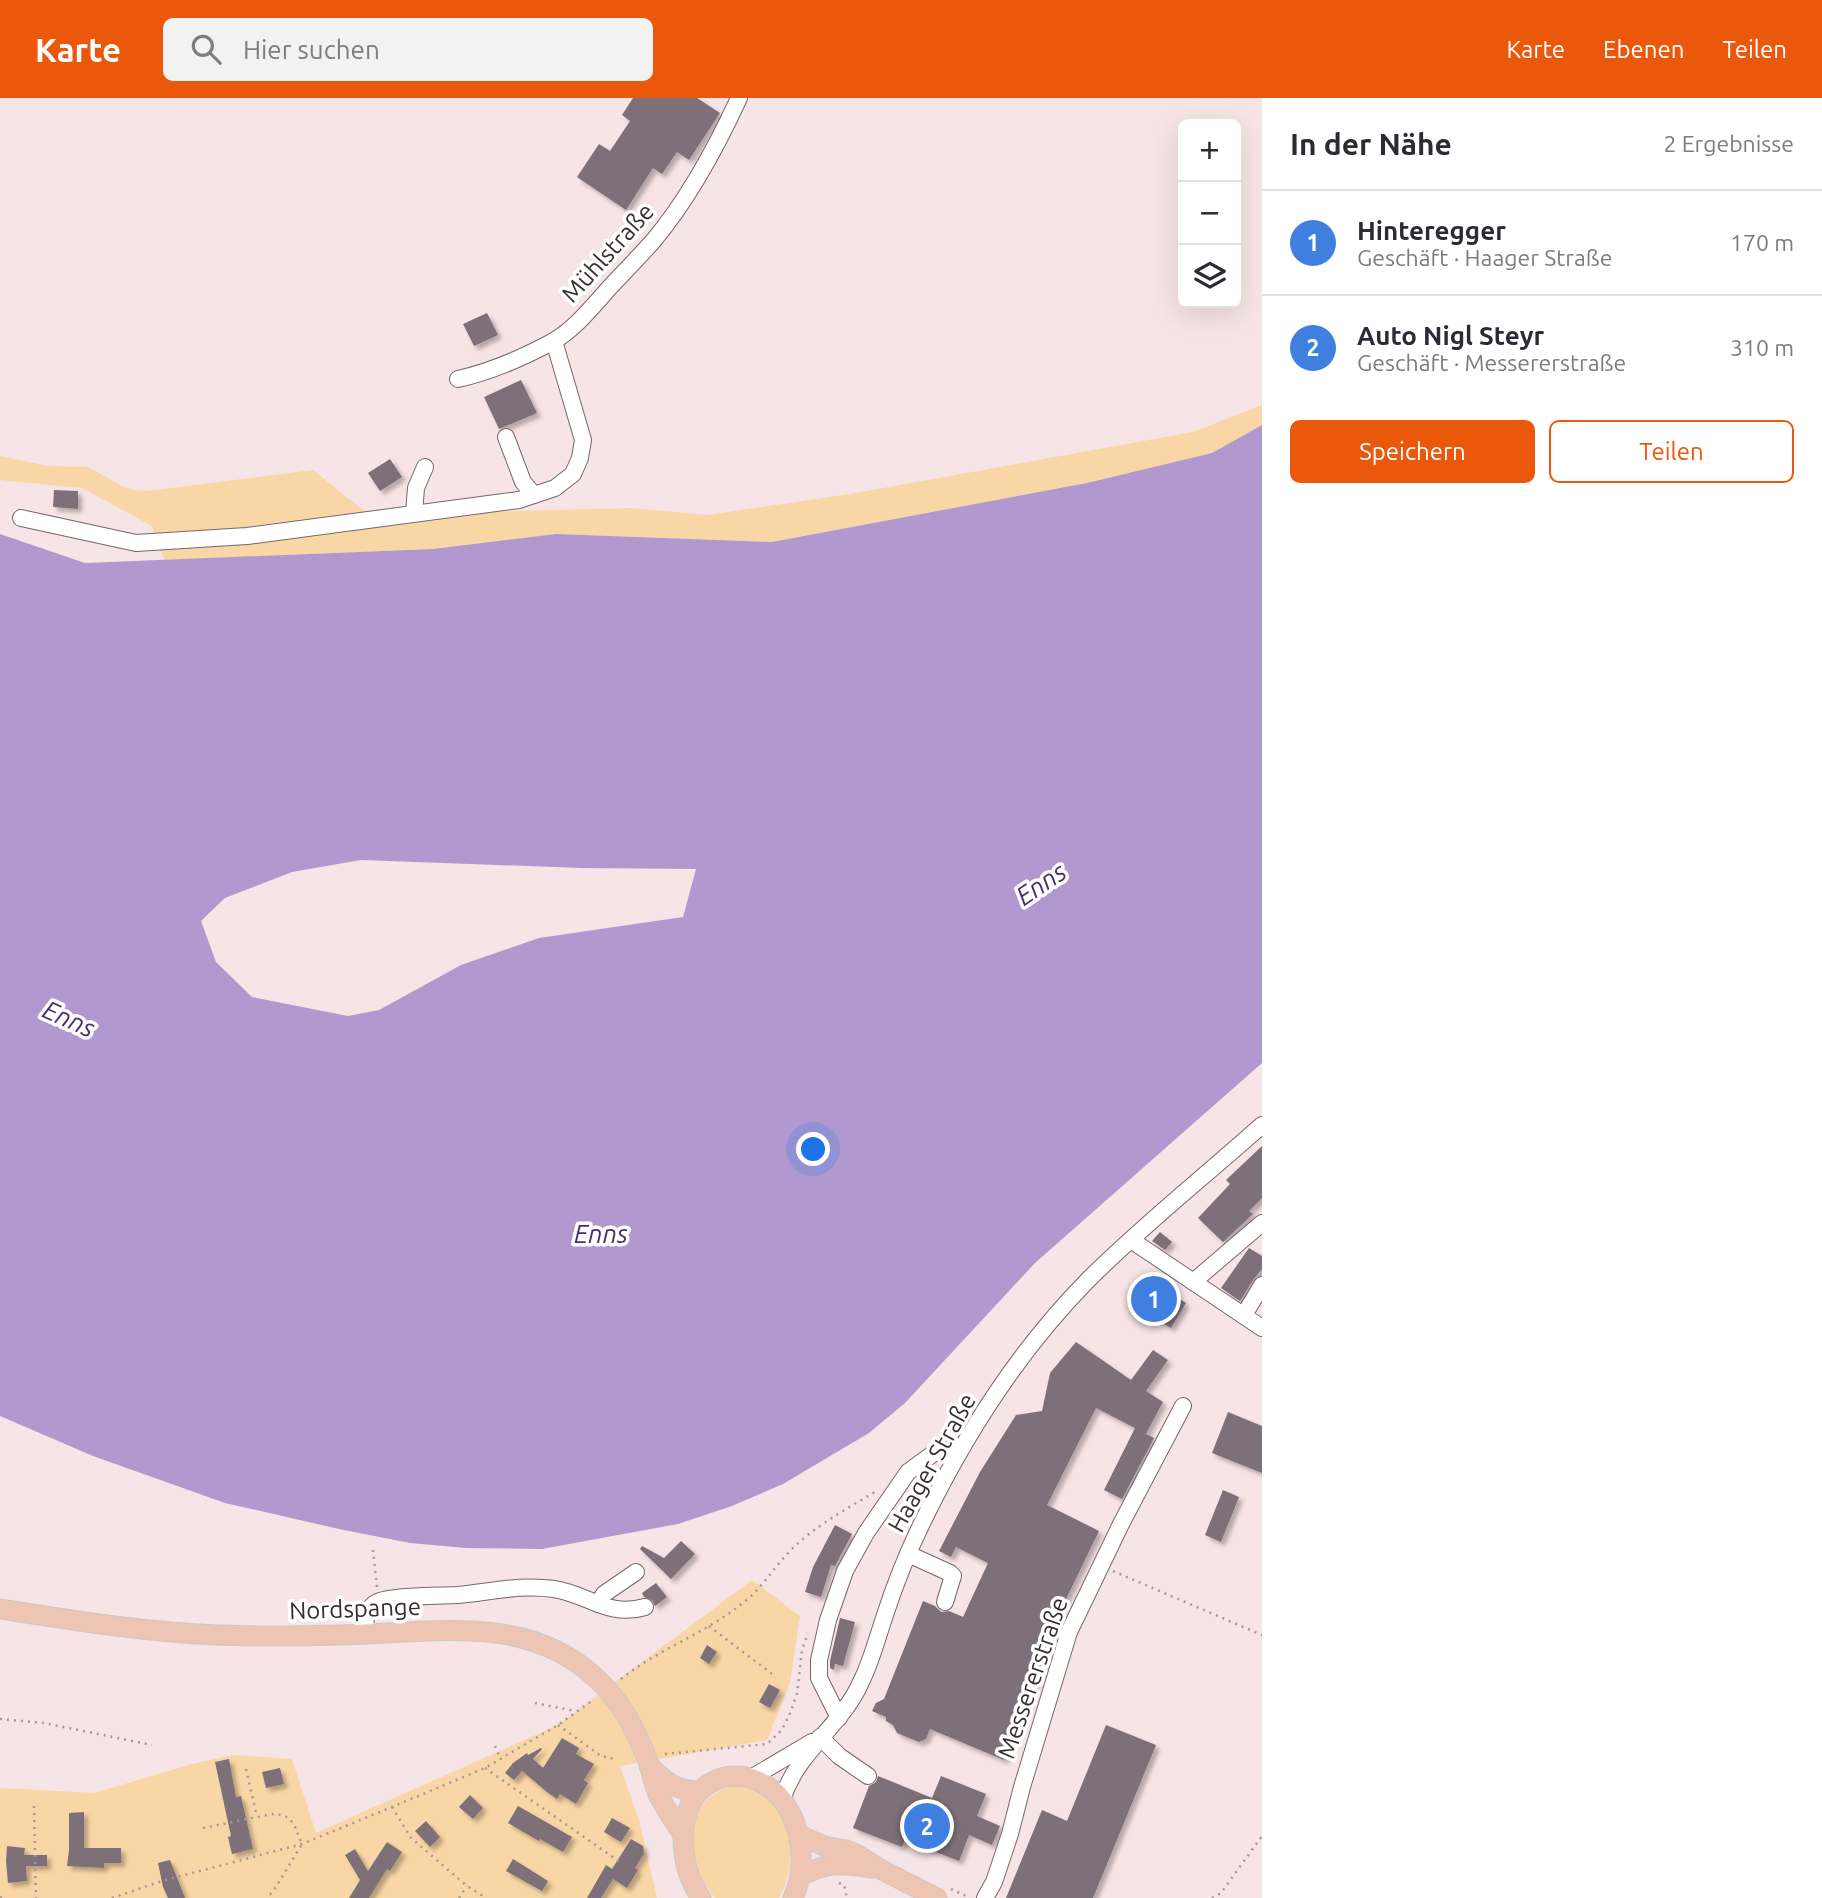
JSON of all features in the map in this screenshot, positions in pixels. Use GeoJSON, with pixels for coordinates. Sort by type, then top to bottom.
{"type":"FeatureCollection","features":[{"type":"Feature","properties":{"kind":"main road","name":"Nordspange"},"geometry":{"type":"LineString","coordinates":[[0,1609],[84,1622],[214,1635],[288,1636],[446,1630],[509,1634],[534,1640],[579,1664],[608,1690],[633,1725],[658,1793],[683,1835]]}},
{"type":"Feature","properties":{"kind":"main road"},"geometry":{"type":"LineString","coordinates":[[649,1766],[675,1787],[698,1791]]}},
{"type":"Feature","properties":{"kind":"main road"},"geometry":{"type":"LineString","coordinates":[[701,1898],[687,1871],[683,1835],[685,1817],[698,1791],[723,1777],[737,1776],[763,1783],[774,1791],[790,1812],[799,1835],[801,1850],[800,1876],[793,1898]]}},
{"type":"Feature","properties":{"kind":"main road"},"geometry":{"type":"LineString","coordinates":[[799,1835],[824,1846],[856,1854],[937,1898]]}},
{"type":"Feature","properties":{"kind":"main road"},"geometry":{"type":"LineString","coordinates":[[800,1876],[829,1864],[880,1869]]}},
{"type":"Feature","properties":{"kind":"street","name":"Mühlstraße"},"geometry":{"type":"LineString","coordinates":[[458,379],[501,366],[554,341],[583,317],[670,219],[715,148],[739,98]]}},
{"type":"Feature","properties":{"kind":"street"},"geometry":{"type":"LineString","coordinates":[[21,518],[136,543],[247,536],[519,500],[555,488],[573,474],[580,457],[583,440],[554,341]]}},
{"type":"Feature","properties":{"kind":"street"},"geometry":{"type":"LineString","coordinates":[[506,437],[523,482],[534,495]]}},
{"type":"Feature","properties":{"kind":"street"},"geometry":{"type":"LineString","coordinates":[[414,513],[416,488],[425,467]]}},
{"type":"Feature","properties":{"kind":"street","name":"Haager Straße"},"geometry":{"type":"LineString","coordinates":[[782,1800],[791,1776],[820,1737],[839,1718],[861,1683],[908,1554],[939,1488],[962,1446],[1006,1380],[1086,1282],[1262,1125]]}},
{"type":"Feature","properties":{"kind":"street"},"geometry":{"type":"LineString","coordinates":[[1193,1282],[1262,1223]]}},
{"type":"Feature","properties":{"kind":"street"},"geometry":{"type":"LineString","coordinates":[[1131,1240],[1262,1328]]}},
{"type":"Feature","properties":{"kind":"street"},"geometry":{"type":"LineString","coordinates":[[1244,1315],[1262,1285]]}},
{"type":"Feature","properties":{"kind":"street","name":"Messererstraße"},"geometry":{"type":"LineString","coordinates":[[985,1898],[994,1882],[1010,1834],[1069,1632],[1183,1406]]}},
{"type":"Feature","properties":{"kind":"street"},"geometry":{"type":"LineString","coordinates":[[839,1718],[818,1671],[828,1620],[845,1571],[866,1533],[908,1472],[934,1452],[962,1446]]}},
{"type":"Feature","properties":{"kind":"street"},"geometry":{"type":"LineString","coordinates":[[908,1554],[953,1576],[945,1602]]}},
{"type":"Feature","properties":{"kind":"street"},"geometry":{"type":"LineString","coordinates":[[598,1604],[604,1594],[636,1572]]}},
{"type":"Feature","properties":{"kind":"street"},"geometry":{"type":"LineString","coordinates":[[365,1634],[368,1612],[372,1605],[379,1601],[531,1587],[575,1594],[618,1611],[645,1607]]}},
{"type":"Feature","properties":{"kind":"street"},"geometry":{"type":"LineString","coordinates":[[820,1737],[839,1756],[869,1776]]}},
{"type":"Feature","properties":{"kind":"street","name":"Haager Straße"},"geometry":{"type":"LineString","coordinates":[[751,1778],[820,1737]]}},
{"type":"Feature","properties":{"kind":"path"},"geometry":{"type":"LineString","coordinates":[[112,1898],[162,1881],[302,1844],[485,1768],[558,1725],[638,1666],[709,1626],[743,1603],[764,1584],[790,1551],[816,1528],[877,1490]]}},
{"type":"Feature","properties":{"kind":"path"},"geometry":{"type":"LineString","coordinates":[[373,1549],[379,1601]]}},
{"type":"Feature","properties":{"kind":"path"},"geometry":{"type":"LineString","coordinates":[[1101,1566],[1262,1634]]}},
{"type":"Feature","properties":{"kind":"path"},"geometry":{"type":"LineString","coordinates":[[666,1754],[767,1744],[780,1731],[789,1716],[797,1694],[802,1650],[809,1631],[817,1622],[828,1620]]}},
{"type":"Feature","properties":{"kind":"path"},"geometry":{"type":"LineString","coordinates":[[709,1626],[776,1677]]}},
{"type":"Feature","properties":{"kind":"path"},"geometry":{"type":"LineString","coordinates":[[535,1703],[575,1712]]}},
{"type":"Feature","properties":{"kind":"path"},"geometry":{"type":"LineString","coordinates":[[0,1719],[44,1724],[152,1745]]}},
{"type":"Feature","properties":{"kind":"path"},"geometry":{"type":"LineString","coordinates":[[558,1725],[601,1756],[616,1759]]}},
{"type":"Feature","properties":{"kind":"path"},"geometry":{"type":"LineString","coordinates":[[495,1746],[500,1758]]}},
{"type":"Feature","properties":{"kind":"path"},"geometry":{"type":"LineString","coordinates":[[485,1768],[620,1862]]}},
{"type":"Feature","properties":{"kind":"path"},"geometry":{"type":"LineString","coordinates":[[246,1769],[257,1817]]}},
{"type":"Feature","properties":{"kind":"path"},"geometry":{"type":"LineString","coordinates":[[34,1806],[36,1898]]}},
{"type":"Feature","properties":{"kind":"path"},"geometry":{"type":"LineString","coordinates":[[392,1807],[411,1838],[467,1886],[486,1898]]}},
{"type":"Feature","properties":{"kind":"path"},"geometry":{"type":"LineString","coordinates":[[204,1828],[283,1814],[292,1821],[302,1844]]}},
{"type":"Feature","properties":{"kind":"path"},"geometry":{"type":"LineString","coordinates":[[1212,1898],[1221,1893],[1262,1836]]}},
{"type":"Feature","properties":{"kind":"path"},"geometry":{"type":"LineString","coordinates":[[267,1898],[302,1844]]}},
{"type":"Feature","properties":{"kind":"path"},"geometry":{"type":"LineString","coordinates":[[838,1882],[844,1885],[847,1898]]}},
{"type":"Feature","properties":{"kind":"path"},"geometry":{"type":"LineString","coordinates":[[459,1898],[467,1886]]}},
{"type":"Feature","properties":{"kind":"shaded area"},"geometry":{"type":"Polygon","coordinates":[[[1262,405],[1262,425],[1212,453],[1087,483],[772,542],[556,534],[433,549],[164,560],[152,526],[82,488],[0,480],[0,456],[48,466],[88,467],[120,485],[133,490],[148,491],[313,470],[369,515],[632,508],[707,515],[850,494],[1193,432],[1262,405]]]}},
{"type":"Feature","properties":{"kind":"shaded area"},"geometry":{"type":"Polygon","coordinates":[[[752,1580],[800,1616],[790,1683],[767,1740],[620,1766],[639,1820],[657,1898],[0,1898],[0,1788],[94,1793],[192,1764],[234,1755],[292,1759],[316,1833],[558,1725],[752,1580]]]}},
{"type":"Feature","properties":{"kind":"shaded area"},"geometry":{"type":"Polygon","coordinates":[[[734,1786],[750,1789],[768,1799],[785,1824],[789,1839],[789,1870],[779,1898],[715,1898],[698,1870],[692,1844],[696,1818],[701,1807],[710,1798],[734,1786]]]}},
{"type":"Feature","properties":{"kind":"water","name":"Enns"},"geometry":{"type":"Polygon","coordinates":[[[1262,425],[1262,1063],[1035,1263],[905,1403],[869,1433],[783,1484],[732,1506],[678,1524],[542,1549],[466,1548],[410,1543],[225,1503],[93,1456],[0,1416],[0,534],[85,563],[433,549],[556,534],[772,542],[1087,483],[1212,453],[1262,425]],[[361,860],[292,872],[225,898],[201,921],[216,962],[252,997],[348,1016],[379,1010],[461,965],[539,938],[683,917],[696,869],[361,860]]]}},
{"type":"Feature","properties":{"kind":"building"},"geometry":{"type":"Polygon","coordinates":[[[633,98],[697,98],[720,113],[689,160],[677,152],[662,174],[653,168],[626,210],[577,177],[599,144],[610,151],[630,121],[622,115],[633,98]]]}},
{"type":"Feature","properties":{"kind":"building"},"geometry":{"type":"Polygon","coordinates":[[[487,313],[498,335],[474,346],[463,324],[487,313]]]}},
{"type":"Feature","properties":{"kind":"building"},"geometry":{"type":"Polygon","coordinates":[[[521,380],[537,413],[499,429],[484,397],[521,380]]]}},
{"type":"Feature","properties":{"kind":"building"},"geometry":{"type":"Polygon","coordinates":[[[390,459],[402,477],[380,491],[368,473],[390,459]]]}},
{"type":"Feature","properties":{"kind":"building"},"geometry":{"type":"Polygon","coordinates":[[[54,490],[78,491],[78,509],[53,507],[54,490]]]}},
{"type":"Feature","properties":{"kind":"building"},"geometry":{"type":"Polygon","coordinates":[[[1262,1146],[1262,1198],[1249,1211],[1253,1214],[1223,1242],[1198,1218],[1230,1184],[1226,1180],[1262,1146]]]}},
{"type":"Feature","properties":{"kind":"building"},"geometry":{"type":"Polygon","coordinates":[[[1160,1232],[1172,1242],[1165,1250],[1152,1241],[1160,1232]]]}},
{"type":"Feature","properties":{"kind":"building"},"geometry":{"type":"Polygon","coordinates":[[[1249,1248],[1262,1256],[1262,1269],[1240,1301],[1221,1288],[1249,1248]]]}},
{"type":"Feature","properties":{"kind":"building"},"geometry":{"type":"Polygon","coordinates":[[[1142,1276],[1186,1303],[1171,1328],[1127,1301],[1142,1276]]]}},
{"type":"Feature","properties":{"kind":"building"},"geometry":{"type":"Polygon","coordinates":[[[1076,1342],[1131,1380],[1153,1350],[1168,1360],[1146,1391],[1163,1402],[1146,1434],[1154,1438],[1122,1499],[1104,1490],[1135,1428],[1096,1408],[1047,1505],[1099,1531],[1038,1657],[1045,1659],[1004,1760],[930,1729],[926,1739],[919,1742],[897,1733],[893,1725],[886,1721],[886,1717],[872,1711],[876,1703],[884,1699],[923,1601],[941,1612],[949,1611],[963,1617],[988,1563],[956,1547],[951,1557],[939,1551],[980,1472],[1016,1415],[1042,1411],[1050,1373],[1076,1342]]]}},
{"type":"Feature","properties":{"kind":"building"},"geometry":{"type":"Polygon","coordinates":[[[1228,1412],[1262,1426],[1262,1473],[1212,1453],[1228,1412]]]}},
{"type":"Feature","properties":{"kind":"building"},"geometry":{"type":"Polygon","coordinates":[[[1223,1490],[1239,1497],[1221,1542],[1205,1535],[1223,1490]]]}},
{"type":"Feature","properties":{"kind":"building"},"geometry":{"type":"Polygon","coordinates":[[[835,1525],[852,1534],[835,1566],[831,1565],[821,1597],[805,1592],[813,1567],[835,1525]]]}},
{"type":"Feature","properties":{"kind":"building"},"geometry":{"type":"Polygon","coordinates":[[[681,1541],[695,1554],[671,1579],[640,1549],[642,1546],[664,1558],[681,1541]]]}},
{"type":"Feature","properties":{"kind":"building"},"geometry":{"type":"Polygon","coordinates":[[[656,1583],[667,1597],[655,1606],[652,1600],[644,1597],[642,1593],[656,1583]]]}},
{"type":"Feature","properties":{"kind":"building"},"geometry":{"type":"Polygon","coordinates":[[[840,1618],[855,1622],[843,1666],[835,1664],[834,1670],[830,1668],[830,1661],[840,1618]]]}},
{"type":"Feature","properties":{"kind":"building"},"geometry":{"type":"Polygon","coordinates":[[[707,1645],[717,1652],[709,1664],[700,1658],[707,1645]]]}},
{"type":"Feature","properties":{"kind":"building"},"geometry":{"type":"Polygon","coordinates":[[[769,1684],[780,1690],[770,1708],[759,1702],[769,1684]]]}},
{"type":"Feature","properties":{"kind":"building"},"geometry":{"type":"Polygon","coordinates":[[[1106,1725],[1156,1745],[1093,1898],[1006,1898],[1042,1810],[1067,1821],[1106,1725]]]}},
{"type":"Feature","properties":{"kind":"building"},"geometry":{"type":"Polygon","coordinates":[[[562,1738],[579,1748],[576,1754],[594,1764],[584,1780],[588,1783],[576,1804],[560,1794],[557,1799],[522,1771],[514,1780],[505,1773],[527,1753],[528,1755],[541,1748],[533,1759],[543,1768],[562,1738]]]}},
{"type":"Feature","properties":{"kind":"building"},"geometry":{"type":"Polygon","coordinates":[[[229,1759],[236,1797],[241,1796],[253,1849],[232,1854],[228,1837],[231,1836],[215,1762],[229,1759]]]}},
{"type":"Feature","properties":{"kind":"building"},"geometry":{"type":"Polygon","coordinates":[[[280,1768],[284,1784],[266,1788],[262,1772],[280,1768]]]}},
{"type":"Feature","properties":{"kind":"building"},"geometry":{"type":"Polygon","coordinates":[[[878,1776],[932,1798],[941,1776],[986,1794],[977,1816],[1000,1826],[992,1845],[969,1835],[959,1861],[905,1840],[902,1847],[853,1828],[869,1786],[876,1782],[878,1776]]]}},
{"type":"Feature","properties":{"kind":"building"},"geometry":{"type":"Polygon","coordinates":[[[470,1795],[483,1808],[473,1819],[459,1807],[470,1795]]]}},
{"type":"Feature","properties":{"kind":"building"},"geometry":{"type":"Polygon","coordinates":[[[518,1806],[572,1837],[563,1852],[508,1823],[518,1806]]]}},
{"type":"Feature","properties":{"kind":"building"},"geometry":{"type":"Polygon","coordinates":[[[84,1812],[84,1848],[121,1848],[121,1863],[104,1863],[104,1868],[67,1866],[69,1813],[84,1812]]]}},
{"type":"Feature","properties":{"kind":"building"},"geometry":{"type":"Polygon","coordinates":[[[612,1818],[630,1828],[621,1842],[604,1832],[612,1818]]]}},
{"type":"Feature","properties":{"kind":"building"},"geometry":{"type":"Polygon","coordinates":[[[426,1821],[440,1837],[430,1847],[415,1831],[426,1821]]]}},
{"type":"Feature","properties":{"kind":"building"},"geometry":{"type":"Polygon","coordinates":[[[631,1839],[643,1846],[644,1854],[627,1888],[613,1879],[601,1898],[587,1898],[606,1865],[612,1869],[631,1839]]]}},
{"type":"Feature","properties":{"kind":"building"},"geometry":{"type":"Polygon","coordinates":[[[387,1842],[402,1852],[390,1871],[387,1869],[369,1898],[349,1898],[360,1880],[345,1855],[355,1849],[368,1871],[387,1842]]]}},
{"type":"Feature","properties":{"kind":"building"},"geometry":{"type":"Polygon","coordinates":[[[7,1846],[25,1848],[24,1855],[47,1855],[47,1866],[26,1866],[27,1881],[8,1883],[7,1846]]]}},
{"type":"Feature","properties":{"kind":"building"},"geometry":{"type":"Polygon","coordinates":[[[513,1859],[548,1881],[542,1891],[506,1871],[513,1859]]]}},
{"type":"Feature","properties":{"kind":"building"},"geometry":{"type":"Polygon","coordinates":[[[170,1860],[185,1898],[168,1898],[163,1887],[158,1863],[170,1860]]]}},
{"type":"Feature","properties":{"kind":"place","name":"Hinteregger"},"geometry":{"type":"Point","coordinates":[1154,1299]}},
{"type":"Feature","properties":{"kind":"place","name":"Auto Nigl Steyr"},"geometry":{"type":"Point","coordinates":[927,1826]}}]}
